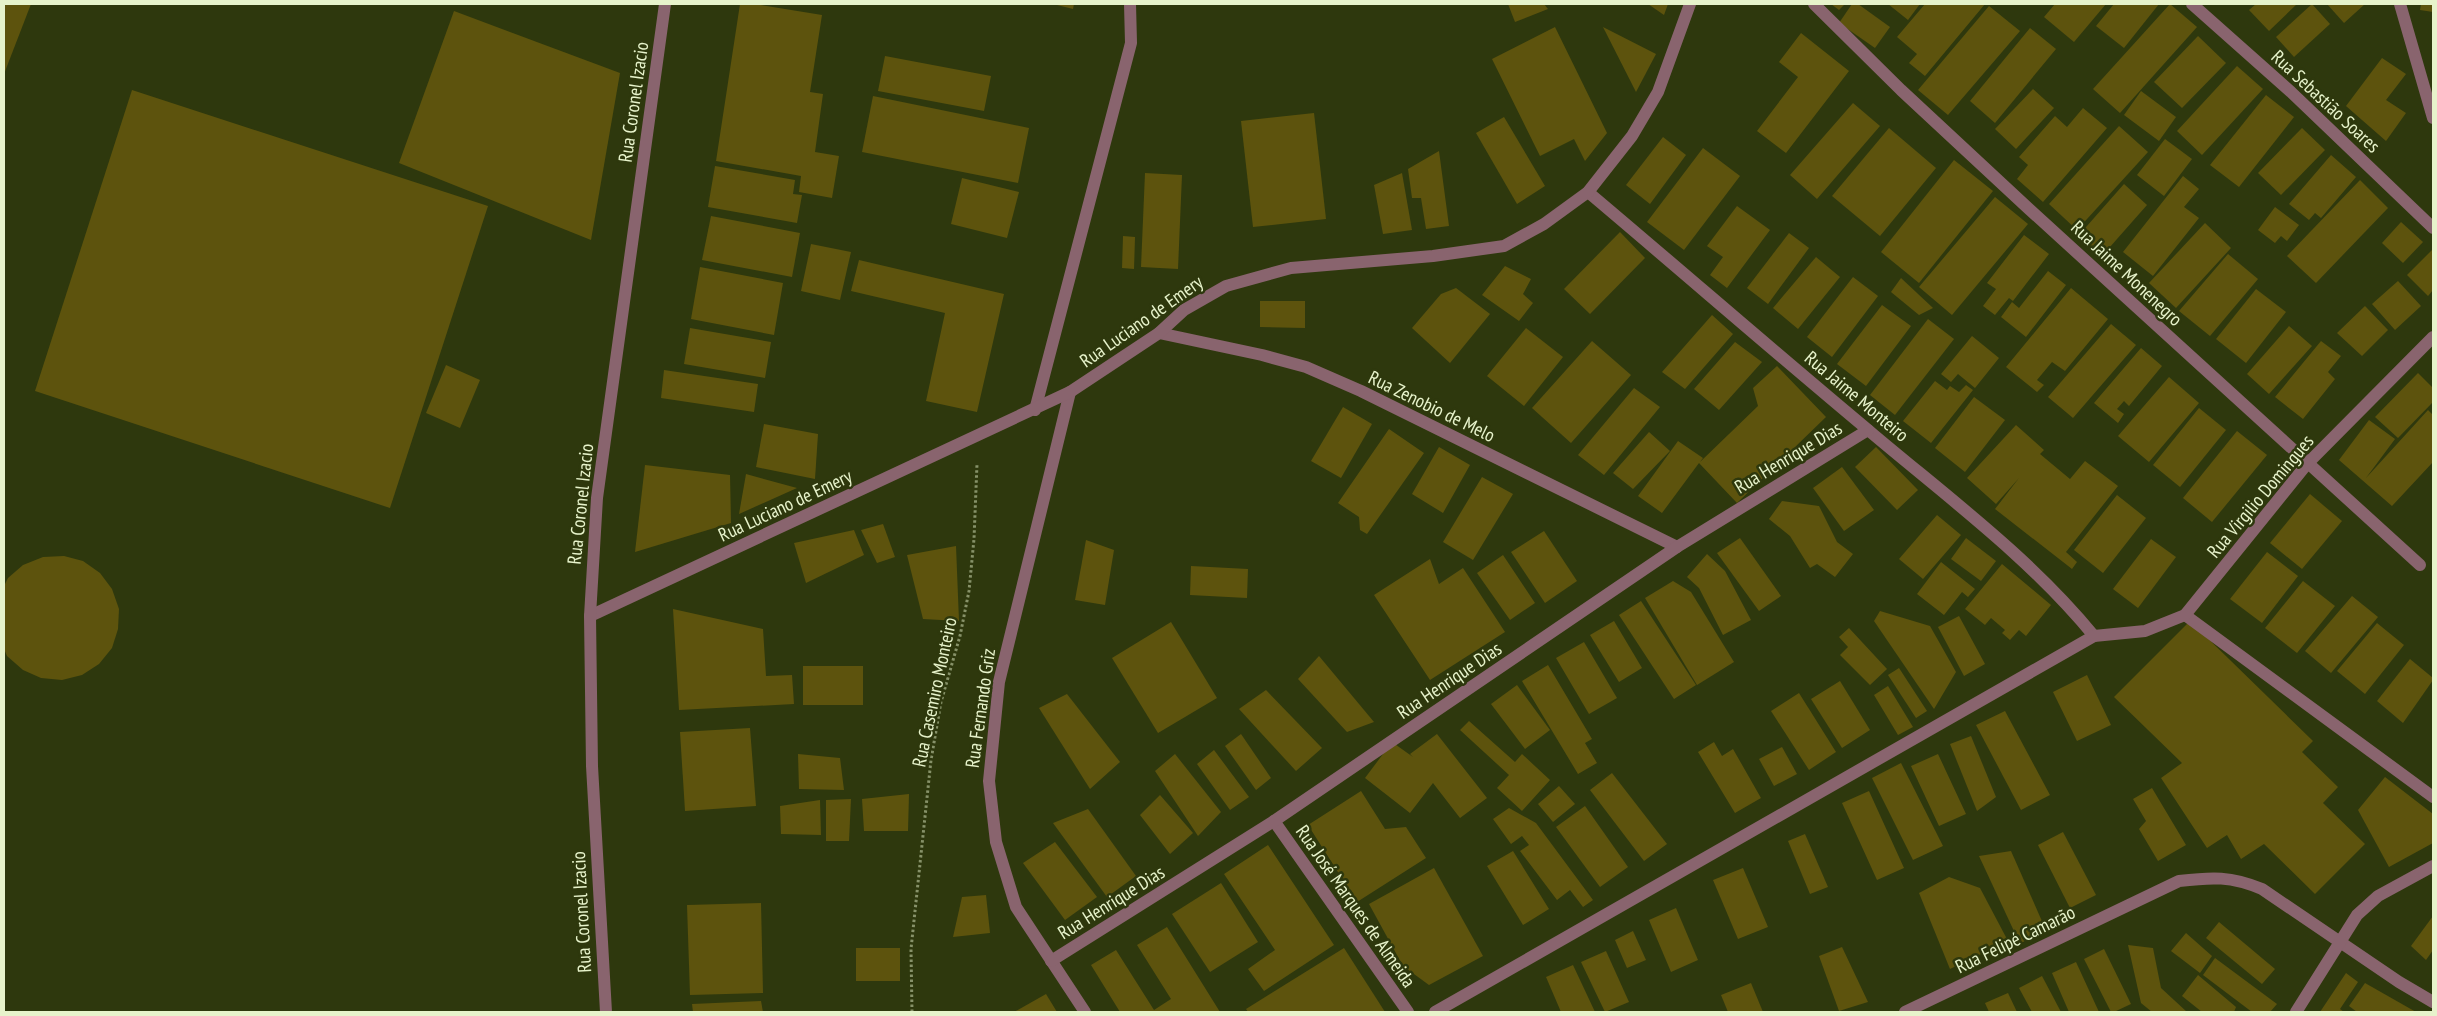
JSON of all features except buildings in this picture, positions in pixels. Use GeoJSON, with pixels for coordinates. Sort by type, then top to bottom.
{"type":"FeatureCollection","features":[{"type":"Feature","properties":{"kind":"street","name":"Rua Coronel Izacio"},"geometry":{"type":"LineString","coordinates":[[606,1012],[592,766],[590,616],[597,498],[665,4]]}},
{"type":"Feature","properties":{"kind":"street"},"geometry":{"type":"LineString","coordinates":[[1035,410],[1132,43],[1130,4]]}},
{"type":"Feature","properties":{"kind":"street","name":"Rua Luciano de Emery"},"geometry":{"type":"LineString","coordinates":[[590,616],[1035,410],[1070,392],[1159,333],[1184,310],[1226,286],[1291,268],[1433,256],[1504,246],[1544,224],[1588,192],[1632,136],[1658,92],[1690,4]]}},
{"type":"Feature","properties":{"kind":"street","name":"Rua Jaime Monenegro"},"geometry":{"type":"LineString","coordinates":[[1814,4],[1908,96],[2420,565]]}},
{"type":"Feature","properties":{"kind":"street","name":"Rua Sebastião Soares"},"geometry":{"type":"LineString","coordinates":[[2192,4],[2291,92],[2433,228]]}},
{"type":"Feature","properties":{"kind":"street"},"geometry":{"type":"LineString","coordinates":[[2400,4],[2433,118]]}},
{"type":"Feature","properties":{"kind":"street","name":"Rua Jaime Monteiro"},"geometry":{"type":"LineString","coordinates":[[1588,192],[1868,430],[2002,540],[2070,606],[2094,636]]}},
{"type":"Feature","properties":{"kind":"street","name":"Rua Zenobio de Melo"},"geometry":{"type":"LineString","coordinates":[[1159,333],[1262,355],[1306,367],[1361,391],[1677,547]]}},
{"type":"Feature","properties":{"kind":"street","name":"Rua Virgilio Domingues"},"geometry":{"type":"LineString","coordinates":[[2094,636],[2146,631],[2185,615],[2308,464],[2433,336]]}},
{"type":"Feature","properties":{"kind":"street","name":"Rua Fernando Griz"},"geometry":{"type":"LineString","coordinates":[[1070,392],[999,682],[989,781],[996,842],[1016,907],[1085,1012]]}},
{"type":"Feature","properties":{"kind":"street","name":"Rua Henrique Dias"},"geometry":{"type":"LineString","coordinates":[[1051,961],[1274,821],[1677,547],[1868,430]]}},
{"type":"Feature","properties":{"kind":"street"},"geometry":{"type":"LineString","coordinates":[[2185,615],[2433,797]]}},
{"type":"Feature","properties":{"kind":"street"},"geometry":{"type":"LineString","coordinates":[[1434,1012],[2094,636]]}},
{"type":"Feature","properties":{"kind":"street","name":"Rua José Marques de Almeida"},"geometry":{"type":"LineString","coordinates":[[1274,821],[1408,1012]]}},
{"type":"Feature","properties":{"kind":"street"},"geometry":{"type":"LineString","coordinates":[[2296,1012],[2342,942],[2357,915],[2378,896],[2433,866]]}},
{"type":"Feature","properties":{"kind":"street","name":"Rua Felipé Camarão"},"geometry":{"type":"LineString","coordinates":[[1905,1012],[1989,974],[2179,881],[2214,876],[2239,880],[2262,889],[2399,982],[2433,1002]]}},
{"type":"Feature","properties":{"kind":"path","name":"Rua Casemiro Monteiro"},"geometry":{"type":"LineString","coordinates":[[912,1012],[911,949],[931,760],[941,702],[960,636],[969,591],[974,540],[978,436]]}}]}
